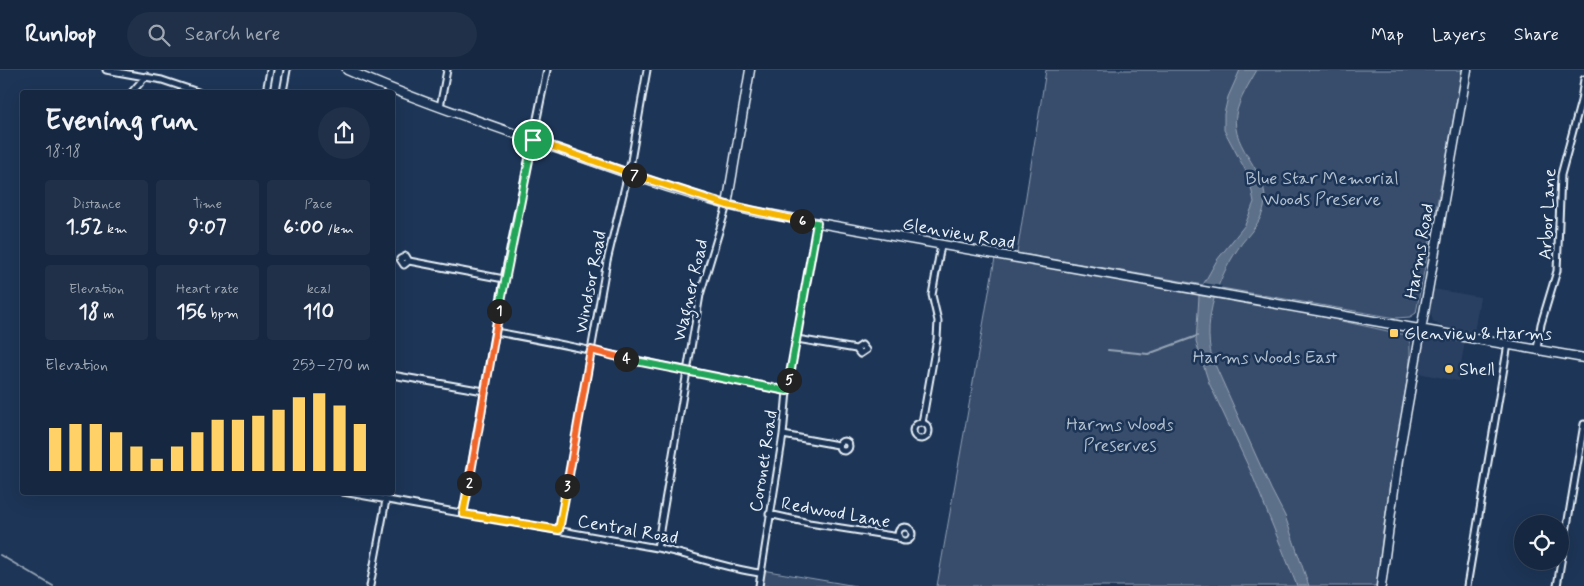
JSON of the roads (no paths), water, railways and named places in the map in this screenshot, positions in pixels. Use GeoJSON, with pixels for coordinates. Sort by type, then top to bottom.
{"type":"FeatureCollection","features":[{"type":"Feature","properties":{"kind":"main road","name":"Glenview Road"},"geometry":{"type":"LineString","coordinates":[[347,70],[440,107],[628,173],[727,205],[817,223],[1584,358]]}},
{"type":"Feature","properties":{"kind":"main road","name":"Wagner Road"},"geometry":{"type":"LineString","coordinates":[[727,205],[750,70]]}},
{"type":"Feature","properties":{"kind":"main road","name":"Harms Road"},"geometry":{"type":"LineString","coordinates":[[1381,586],[1398,460],[1467,70]]}},
{"type":"Feature","properties":{"kind":"street"},"geometry":{"type":"LineString","coordinates":[[106,70],[146,76],[192,90]]}},
{"type":"Feature","properties":{"kind":"street"},"geometry":{"type":"LineString","coordinates":[[266,90],[270,70]]}},
{"type":"Feature","properties":{"kind":"street"},"geometry":{"type":"LineString","coordinates":[[283,90],[287,70]]}},
{"type":"Feature","properties":{"kind":"street"},"geometry":{"type":"LineString","coordinates":[[440,107],[447,70]]}},
{"type":"Feature","properties":{"kind":"street"},"geometry":{"type":"LineString","coordinates":[[463,514],[504,278],[547,70]]}},
{"type":"Feature","properties":{"kind":"street","name":"Windsor Road"},"geometry":{"type":"LineString","coordinates":[[559,530],[609,247],[628,173],[647,70]]}},
{"type":"Feature","properties":{"kind":"street"},"geometry":{"type":"LineString","coordinates":[[134,90],[146,76]]}},
{"type":"Feature","properties":{"kind":"street","name":"Arbor Lane"},"geometry":{"type":"LineString","coordinates":[[1537,349],[1541,324],[1558,271],[1561,175],[1581,101],[1584,79]]}},
{"type":"Feature","properties":{"kind":"street","name":"Wagner Road"},"geometry":{"type":"LineString","coordinates":[[657,548],[700,295],[727,205]]}},
{"type":"Feature","properties":{"kind":"street","name":"Coronet Road"},"geometry":{"type":"LineString","coordinates":[[759,586],[759,573],[782,436],[787,391],[817,223]]}},
{"type":"Feature","properties":{"kind":"street"},"geometry":{"type":"LineString","coordinates":[[922,423],[937,339],[938,327],[932,295],[941,244]]}},
{"type":"Feature","properties":{"kind":"street"},"geometry":{"type":"LineString","coordinates":[[409,261],[504,278]]}},
{"type":"Feature","properties":{"kind":"street"},"geometry":{"type":"LineString","coordinates":[[496,332],[787,391]]}},
{"type":"Feature","properties":{"kind":"street"},"geometry":{"type":"LineString","coordinates":[[797,339],[856,349]]}},
{"type":"Feature","properties":{"kind":"street"},"geometry":{"type":"LineString","coordinates":[[1467,586],[1508,344]]}},
{"type":"Feature","properties":{"kind":"street"},"geometry":{"type":"LineString","coordinates":[[395,376],[484,391]]}},
{"type":"Feature","properties":{"kind":"street"},"geometry":{"type":"LineString","coordinates":[[1558,586],[1584,424]]}},
{"type":"Feature","properties":{"kind":"street"},"geometry":{"type":"LineString","coordinates":[[782,436],[838,445]]}},
{"type":"Feature","properties":{"kind":"street","name":"Central Road"},"geometry":{"type":"LineString","coordinates":[[374,495],[386,500],[697,556],[736,570],[759,573]]}},
{"type":"Feature","properties":{"kind":"street"},"geometry":{"type":"LineString","coordinates":[[370,586],[386,500]]}},
{"type":"Feature","properties":{"kind":"street","name":"Redwood Lane"},"geometry":{"type":"LineString","coordinates":[[769,514],[809,523],[899,537]]}},
{"type":"Feature","properties":{"kind":"waterway"},"geometry":{"type":"LineString","coordinates":[[1108,350],[1148,354],[1197,336]]}},
{"type":"Feature","properties":{"kind":"waterway"},"geometry":{"type":"LineString","coordinates":[[0,555],[53,586]]}},
{"type":"Feature","properties":{"kind":"place","name":"Glenview & Harms"},"geometry":{"type":"Point","coordinates":[1394,333]}},
{"type":"Feature","properties":{"kind":"place","name":"Shell"},"geometry":{"type":"Point","coordinates":[1449,369]}},
{"type":"Feature","properties":{"kind":"park label","name":"Blue Star Memorial Woods Preserve"},"geometry":{"type":"Point","coordinates":[1322,188]}},
{"type":"Feature","properties":{"kind":"park label","name":"Harms Woods East"},"geometry":{"type":"Point","coordinates":[1265,357]}},
{"type":"Feature","properties":{"kind":"park label","name":"Harms Woods Preserves"},"geometry":{"type":"Point","coordinates":[1120,434]}}]}
